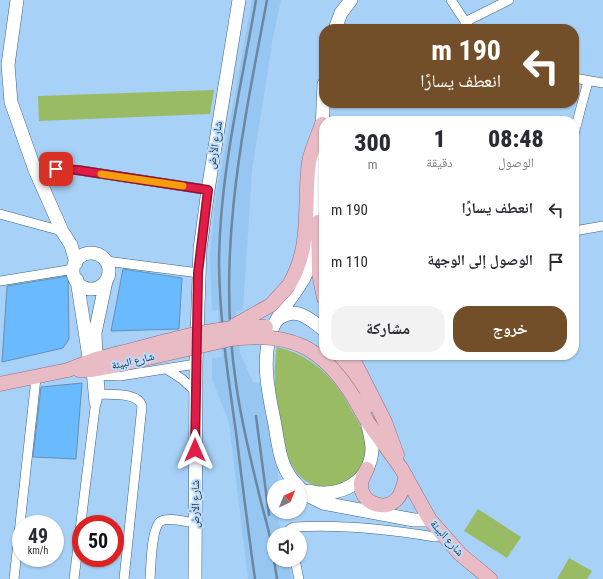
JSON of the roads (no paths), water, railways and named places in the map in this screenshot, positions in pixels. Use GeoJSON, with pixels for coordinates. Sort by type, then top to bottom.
{"type":"FeatureCollection","features":[{"type":"Feature","properties":{"kind":"main road"},"geometry":{"type":"LineString","coordinates":[[17,0],[8,65],[8,80],[11,102],[35,170],[62,231],[71,245],[94,368]]}},
{"type":"Feature","properties":{"kind":"main road","name":"شارع الأرض"},"geometry":{"type":"LineString","coordinates":[[196,579],[196,364],[198,273],[208,190],[239,0]]}},
{"type":"Feature","properties":{"kind":"main road"},"geometry":{"type":"LineString","coordinates":[[337,24],[341,13],[351,0]]}},
{"type":"Feature","properties":{"kind":"main road"},"geometry":{"type":"LineString","coordinates":[[224,329],[249,319],[271,305],[289,285],[296,272],[304,246],[309,161],[319,133]]}},
{"type":"Feature","properties":{"kind":"main road"},"geometry":{"type":"LineString","coordinates":[[319,198],[319,273]]}},
{"type":"Feature","properties":{"kind":"main road"},"geometry":{"type":"LineString","coordinates":[[292,479],[286,472],[280,459],[267,382],[267,350],[271,333],[276,321],[304,278],[310,264],[318,222]]}},
{"type":"Feature","properties":{"kind":"main road"},"geometry":{"type":"LineString","coordinates":[[71,245],[100,255],[109,267],[95,333],[94,368]]}},
{"type":"Feature","properties":{"kind":"main road"},"geometry":{"type":"LineString","coordinates":[[76,271],[82,256],[91,253]]}},
{"type":"Feature","properties":{"kind":"main road"},"geometry":{"type":"LineString","coordinates":[[76,271],[88,288],[101,286],[106,281]]}},
{"type":"Feature","properties":{"kind":"main road"},"geometry":{"type":"LineString","coordinates":[[276,321],[287,314],[293,313],[308,318],[319,326]]}},
{"type":"Feature","properties":{"kind":"main road","name":"شارع البيئة"},"geometry":{"type":"LineString","coordinates":[[0,386],[68,370],[94,368],[117,359],[224,329],[246,327],[282,328],[312,340],[319,345]]}},
{"type":"Feature","properties":{"kind":"main road","name":"شارع البيئة"},"geometry":{"type":"LineString","coordinates":[[117,359],[249,336],[280,338],[308,349],[319,357]]}},
{"type":"Feature","properties":{"kind":"main road","name":"شارع البيئة"},"geometry":{"type":"LineString","coordinates":[[323,360],[360,392],[367,422],[402,468]]}},
{"type":"Feature","properties":{"kind":"main road","name":"شارع البيئة"},"geometry":{"type":"LineString","coordinates":[[337,360],[345,369],[360,392],[430,520],[460,554],[490,579]]}},
{"type":"Feature","properties":{"kind":"main road"},"geometry":{"type":"LineString","coordinates":[[348,360],[360,392]]}},
{"type":"Feature","properties":{"kind":"main road"},"geometry":{"type":"LineString","coordinates":[[352,360],[360,392]]}},
{"type":"Feature","properties":{"kind":"main road"},"geometry":{"type":"LineString","coordinates":[[367,422],[372,448],[367,469],[361,482],[361,489],[375,509]]}},
{"type":"Feature","properties":{"kind":"main road"},"geometry":{"type":"LineString","coordinates":[[375,509],[398,499],[402,468]]}},
{"type":"Feature","properties":{"kind":"main road"},"geometry":{"type":"LineString","coordinates":[[307,489],[316,493],[339,492],[352,486],[367,469]]}},
{"type":"Feature","properties":{"kind":"main road"},"geometry":{"type":"LineString","coordinates":[[307,495],[322,503],[375,509],[414,520],[430,520]]}},
{"type":"Feature","properties":{"kind":"street"},"geometry":{"type":"LineString","coordinates":[[450,0],[467,24]]}},
{"type":"Feature","properties":{"kind":"street"},"geometry":{"type":"LineString","coordinates":[[471,24],[509,0]]}},
{"type":"Feature","properties":{"kind":"street"},"geometry":{"type":"LineString","coordinates":[[579,79],[603,83]]}},
{"type":"Feature","properties":{"kind":"street"},"geometry":{"type":"LineString","coordinates":[[579,116],[588,81]]}},
{"type":"Feature","properties":{"kind":"street"},"geometry":{"type":"LineString","coordinates":[[35,170],[77,170],[208,190]]}},
{"type":"Feature","properties":{"kind":"street"},"geometry":{"type":"LineString","coordinates":[[0,214],[62,231]]}},
{"type":"Feature","properties":{"kind":"street"},"geometry":{"type":"LineString","coordinates":[[579,230],[603,226]]}},
{"type":"Feature","properties":{"kind":"street"},"geometry":{"type":"LineString","coordinates":[[106,261],[198,273]]}},
{"type":"Feature","properties":{"kind":"street"},"geometry":{"type":"LineString","coordinates":[[0,281],[76,271]]}},
{"type":"Feature","properties":{"kind":"street"},"geometry":{"type":"LineString","coordinates":[[94,368],[120,376],[168,370],[196,364]]}},
{"type":"Feature","properties":{"kind":"street"},"geometry":{"type":"LineString","coordinates":[[94,368],[99,394],[95,408]]}},
{"type":"Feature","properties":{"kind":"street"},"geometry":{"type":"LineString","coordinates":[[74,579],[95,408],[94,368]]}},
{"type":"Feature","properties":{"kind":"street"},"geometry":{"type":"LineString","coordinates":[[168,370],[182,379],[196,392]]}},
{"type":"Feature","properties":{"kind":"street"},"geometry":{"type":"LineString","coordinates":[[14,579],[36,378]]}},
{"type":"Feature","properties":{"kind":"street"},"geometry":{"type":"LineString","coordinates":[[99,394],[134,397],[141,402],[142,406],[124,579]]}},
{"type":"Feature","properties":{"kind":"street"},"geometry":{"type":"LineString","coordinates":[[366,528],[375,509]]}},
{"type":"Feature","properties":{"kind":"street"},"geometry":{"type":"LineString","coordinates":[[150,579],[153,543],[158,524],[160,522],[170,520],[195,523]]}},
{"type":"Feature","properties":{"kind":"street"},"geometry":{"type":"LineString","coordinates":[[294,527],[328,525],[366,528],[435,537],[442,535]]}},
{"type":"Feature","properties":{"kind":"street"},"geometry":{"type":"LineString","coordinates":[[296,567],[299,579]]}},
{"type":"Feature","properties":{"kind":"railway"},"geometry":{"type":"LineString","coordinates":[[255,579],[225,349],[219,266],[220,233],[227,166],[256,0]]}},
{"type":"Feature","properties":{"kind":"railway"},"geometry":{"type":"LineString","coordinates":[[267,0],[241,143],[235,190],[229,286],[231,334],[238,398],[246,441],[268,527]]}},
{"type":"Feature","properties":{"kind":"railway"},"geometry":{"type":"LineString","coordinates":[[256,416],[267,500]]}},
{"type":"Feature","properties":{"kind":"railway"},"geometry":{"type":"LineString","coordinates":[[275,567],[277,579]]}}]}
